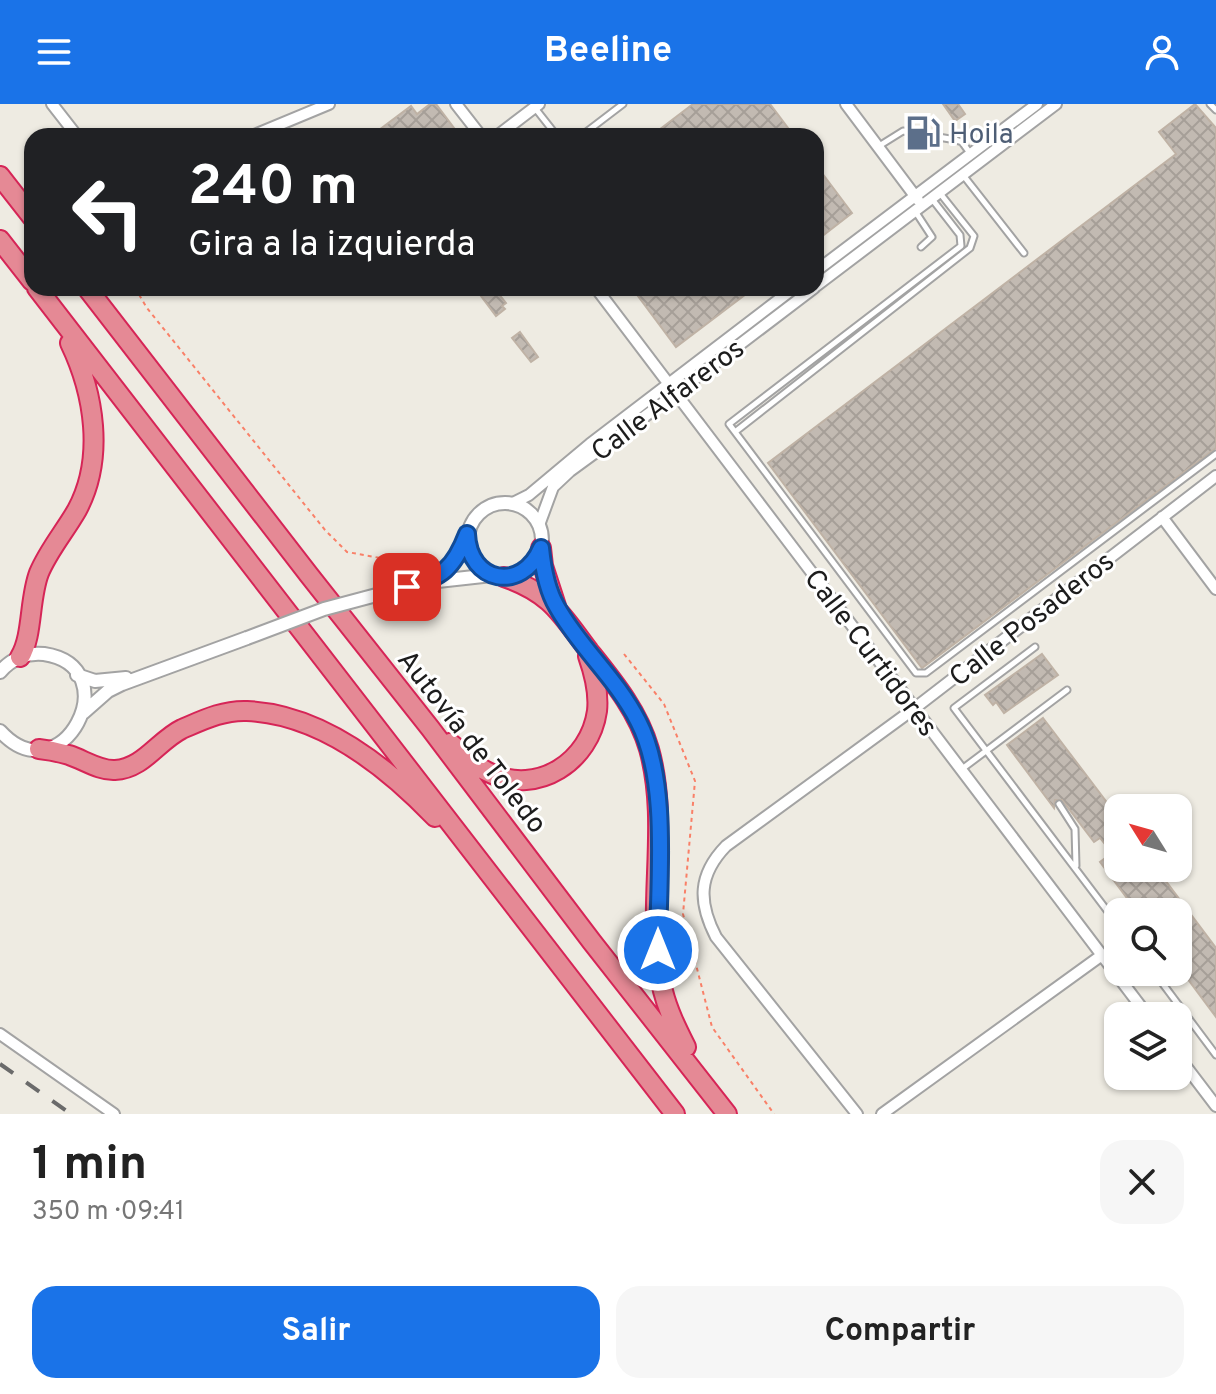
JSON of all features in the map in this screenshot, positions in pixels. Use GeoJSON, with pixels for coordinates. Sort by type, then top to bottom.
{"type":"FeatureCollection","features":[{"type":"Feature","properties":{"kind":"highway"},"geometry":{"type":"LineString","coordinates":[[0,176],[24,207]]}},
{"type":"Feature","properties":{"kind":"highway"},"geometry":{"type":"LineString","coordinates":[[0,240],[24,271]]}},
{"type":"Feature","properties":{"kind":"highway"},"geometry":{"type":"LineString","coordinates":[[43,296],[675,1114]]}},
{"type":"Feature","properties":{"kind":"highway","name":"Autovía de Toledo"},"geometry":{"type":"LineString","coordinates":[[93,296],[727,1114]]}},
{"type":"Feature","properties":{"kind":"highway"},"geometry":{"type":"LineString","coordinates":[[20,657],[27,642],[30,604],[39,572],[79,506],[92,463],[93,434],[88,386],[58,315]]}},
{"type":"Feature","properties":{"kind":"highway"},"geometry":{"type":"LineString","coordinates":[[541,548],[543,566],[556,606]]}},
{"type":"Feature","properties":{"kind":"highway"},"geometry":{"type":"LineString","coordinates":[[498,576],[536,591],[556,606],[626,699],[640,723],[649,747],[658,801],[658,950],[663,990],[686,1047],[688,1062]]}},
{"type":"Feature","properties":{"kind":"highway"},"geometry":{"type":"LineString","coordinates":[[430,728],[490,773],[508,779],[527,780],[559,771],[581,750],[594,724],[597,691],[585,646]]}},
{"type":"Feature","properties":{"kind":"highway"},"geometry":{"type":"LineString","coordinates":[[39,749],[118,770],[131,767],[177,731],[215,715],[245,711],[277,716],[311,727],[371,760],[404,784],[453,837],[468,843]]}},
{"type":"Feature","properties":{"kind":"street"},"geometry":{"type":"LineString","coordinates":[[52,104],[71,128]]}},
{"type":"Feature","properties":{"kind":"street"},"geometry":{"type":"LineString","coordinates":[[271,128],[329,104]]}},
{"type":"Feature","properties":{"kind":"street"},"geometry":{"type":"LineString","coordinates":[[456,104],[475,128]]}},
{"type":"Feature","properties":{"kind":"street"},"geometry":{"type":"LineString","coordinates":[[846,104],[924,200]]}},
{"type":"Feature","properties":{"kind":"street","name":"Calle Alfareros"},"geometry":{"type":"LineString","coordinates":[[824,280],[924,200],[970,154],[1037,104]]}},
{"type":"Feature","properties":{"kind":"street","name":"Calle Alfareros"},"geometry":{"type":"LineString","coordinates":[[824,266],[963,174],[1056,104]]}},
{"type":"Feature","properties":{"kind":"street"},"geometry":{"type":"LineString","coordinates":[[508,128],[537,106]]}},
{"type":"Feature","properties":{"kind":"street","name":"Calle Curtidores"},"geometry":{"type":"LineString","coordinates":[[602,296],[1137,1002]]}},
{"type":"Feature","properties":{"kind":"street","name":"Calle Alfareros"},"geometry":{"type":"LineString","coordinates":[[513,503],[529,495],[783,296]]}},
{"type":"Feature","properties":{"kind":"street","name":"Calle Alfareros"},"geometry":{"type":"LineString","coordinates":[[539,525],[553,487],[570,471],[803,296]]}},
{"type":"Feature","properties":{"kind":"street","name":"Calle Posaderos"},"geometry":{"type":"LineString","coordinates":[[857,1114],[716,937],[704,914],[704,884],[713,860],[726,846],[915,708],[1216,476]]}},
{"type":"Feature","properties":{"kind":"street"},"geometry":{"type":"LineString","coordinates":[[2,734],[20,746],[39,749],[56,745],[70,735],[83,713],[108,691],[141,676],[324,609],[429,582],[517,575],[528,569],[541,548],[539,525],[533,515],[513,503],[501,502],[479,512],[471,522],[452,565],[429,582]]}},
{"type":"Feature","properties":{"kind":"street"},"geometry":{"type":"LineString","coordinates":[[1162,517],[1216,589]]}},
{"type":"Feature","properties":{"kind":"street"},"geometry":{"type":"LineString","coordinates":[[467,534],[472,559],[481,569],[498,576]]}},
{"type":"Feature","properties":{"kind":"street"},"geometry":{"type":"LineString","coordinates":[[0,672],[20,657],[47,655],[64,662],[77,675],[83,689],[83,713]]}},
{"type":"Feature","properties":{"kind":"street"},"geometry":{"type":"LineString","coordinates":[[77,675],[95,681],[141,676]]}},
{"type":"Feature","properties":{"kind":"street"},"geometry":{"type":"LineString","coordinates":[[882,1114],[1102,955]]}},
{"type":"Feature","properties":{"kind":"street"},"geometry":{"type":"LineString","coordinates":[[0,1034],[114,1114]]}},
{"type":"Feature","properties":{"kind":"street"},"geometry":{"type":"LineString","coordinates":[[1192,1074],[1216,1106]]}},
{"type":"Feature","properties":{"kind":"lane"},"geometry":{"type":"LineString","coordinates":[[592,128],[623,104]]}},
{"type":"Feature","properties":{"kind":"lane"},"geometry":{"type":"LineString","coordinates":[[1210,104],[1216,110]]}},
{"type":"Feature","properties":{"kind":"lane"},"geometry":{"type":"LineString","coordinates":[[537,106],[552,128]]}},
{"type":"Feature","properties":{"kind":"lane"},"geometry":{"type":"LineString","coordinates":[[878,147],[903,131],[962,142],[970,154]]}},
{"type":"Feature","properties":{"kind":"lane"},"geometry":{"type":"LineString","coordinates":[[963,174],[1024,253]]}},
{"type":"Feature","properties":{"kind":"lane"},"geometry":{"type":"LineString","coordinates":[[921,247],[932,237],[924,200]]}},
{"type":"Feature","properties":{"kind":"lane"},"geometry":{"type":"LineString","coordinates":[[924,200],[960,235],[961,246],[729,424],[916,673],[926,673],[1216,454]]}},
{"type":"Feature","properties":{"kind":"lane"},"geometry":{"type":"LineString","coordinates":[[735,432],[970,248],[974,236],[924,200]]}},
{"type":"Feature","properties":{"kind":"lane"},"geometry":{"type":"LineString","coordinates":[[1035,647],[954,708],[1104,907]]}},
{"type":"Feature","properties":{"kind":"lane"},"geometry":{"type":"LineString","coordinates":[[961,770],[1067,690]]}},
{"type":"Feature","properties":{"kind":"lane"},"geometry":{"type":"LineString","coordinates":[[1059,804],[1075,829],[1076,870]]}},
{"type":"Feature","properties":{"kind":"lane"},"geometry":{"type":"LineString","coordinates":[[1165,986],[1216,1055]]}},
{"type":"Feature","properties":{"kind":"lane"},"geometry":{"type":"LineString","coordinates":[[1205,1039],[1216,1046]]}},
{"type":"Feature","properties":{"kind":"path"},"geometry":{"type":"LineString","coordinates":[[140,296],[315,518],[347,552],[386,559],[437,561]]}},
{"type":"Feature","properties":{"kind":"building"},"geometry":{"type":"Polygon","coordinates":[[[430,104],[436,104],[454,128],[382,128],[411,106],[417,114],[430,104]]]}},
{"type":"Feature","properties":{"kind":"building"},"geometry":{"type":"Polygon","coordinates":[[[693,104],[770,104],[788,128],[662,128],[693,104]]]}},
{"type":"Feature","properties":{"kind":"building"},"geometry":{"type":"Polygon","coordinates":[[[943,104],[958,104],[965,114],[955,121],[943,104]]]}},
{"type":"Feature","properties":{"kind":"building"},"geometry":{"type":"Polygon","coordinates":[[[1195,104],[1216,128],[1216,448],[922,668],[768,463],[1176,154],[1159,132],[1195,104]]]}},
{"type":"Feature","properties":{"kind":"building"},"geometry":{"type":"Polygon","coordinates":[[[824,176],[852,213],[824,235],[824,176]]]}},
{"type":"Feature","properties":{"kind":"building"},"geometry":{"type":"Polygon","coordinates":[[[481,296],[500,296],[506,303],[502,306],[505,309],[496,316],[481,296]]]}},
{"type":"Feature","properties":{"kind":"building"},"geometry":{"type":"Polygon","coordinates":[[[638,296],[743,296],[676,347],[638,296]]]}},
{"type":"Feature","properties":{"kind":"building"},"geometry":{"type":"Polygon","coordinates":[[[520,332],[538,357],[531,362],[512,338],[520,332]]]}},
{"type":"Feature","properties":{"kind":"building"},"geometry":{"type":"Polygon","coordinates":[[[1042,654],[1058,675],[1004,713],[996,702],[993,705],[985,695],[1042,654]]]}},
{"type":"Feature","properties":{"kind":"building"},"geometry":{"type":"Polygon","coordinates":[[[1043,718],[1104,799],[1104,843],[1100,838],[1094,842],[1062,800],[1055,800],[1054,808],[1007,745],[1043,718]]]}},
{"type":"Feature","properties":{"kind":"building"},"geometry":{"type":"Polygon","coordinates":[[[1115,882],[1166,882],[1178,898],[1127,898],[1115,882]]]}},
{"type":"Feature","properties":{"kind":"building"},"geometry":{"type":"Polygon","coordinates":[[[1192,916],[1216,948],[1216,1017],[1192,985],[1192,916]]]}},
{"type":"Feature","properties":{"kind":"railway"},"geometry":{"type":"LineString","coordinates":[[0,1064],[71,1114]]}},
{"type":"Feature","properties":{"kind":"place","name":"Hoila"},"geometry":{"type":"Point","coordinates":[923,133]}},
{"type":"Feature","properties":{"kind":"route"},"geometry":{"type":"LineString","coordinates":[[407,587],[429,582],[443,574],[462,549],[467,534],[472,559],[492,575],[517,575],[528,569],[541,548],[543,566],[556,606],[626,699],[649,747],[658,801],[658,950]]}}]}
